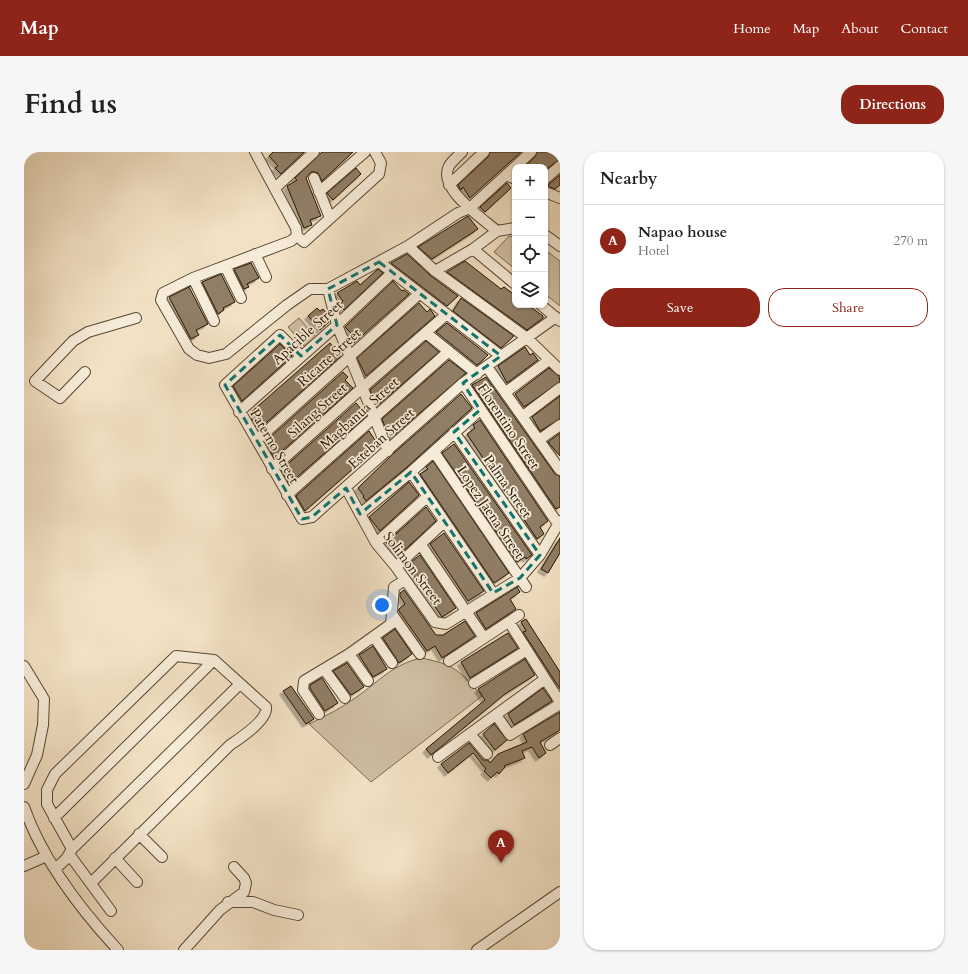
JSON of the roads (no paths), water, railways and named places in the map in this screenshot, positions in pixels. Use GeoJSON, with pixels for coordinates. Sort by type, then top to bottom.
{"type":"FeatureCollection","features":[{"type":"Feature","properties":{"kind":"street"},"geometry":{"type":"LineString","coordinates":[[276,188],[314,152]]}},
{"type":"Feature","properties":{"kind":"street"},"geometry":{"type":"LineString","coordinates":[[319,192],[365,152]]}},
{"type":"Feature","properties":{"kind":"street"},"geometry":{"type":"LineString","coordinates":[[260,154],[296,228],[297,236],[304,242],[379,174],[381,163],[375,152]]}},
{"type":"Feature","properties":{"kind":"street"},"geometry":{"type":"LineString","coordinates":[[462,152],[449,165],[447,175],[449,185],[470,208],[497,231]]}},
{"type":"Feature","properties":{"kind":"street"},"geometry":{"type":"LineString","coordinates":[[449,185],[484,152]]}},
{"type":"Feature","properties":{"kind":"street"},"geometry":{"type":"LineString","coordinates":[[297,236],[291,241],[193,278],[163,293],[161,300],[189,350],[197,355],[210,358],[226,354],[287,305],[310,289],[328,289],[380,262],[408,246],[458,213],[470,208],[510,177],[531,152]]}},
{"type":"Feature","properties":{"kind":"street"},"geometry":{"type":"LineString","coordinates":[[548,176],[560,166]]}},
{"type":"Feature","properties":{"kind":"street"},"geometry":{"type":"LineString","coordinates":[[314,178],[330,218]]}},
{"type":"Feature","properties":{"kind":"street"},"geometry":{"type":"LineString","coordinates":[[548,193],[560,198]]}},
{"type":"Feature","properties":{"kind":"street"},"geometry":{"type":"LineString","coordinates":[[435,271],[473,249],[497,231],[512,228]]}},
{"type":"Feature","properties":{"kind":"street"},"geometry":{"type":"LineString","coordinates":[[546,236],[560,246]]}},
{"type":"Feature","properties":{"kind":"street"},"geometry":{"type":"LineString","coordinates":[[408,246],[435,271],[527,338],[560,370]]}},
{"type":"Feature","properties":{"kind":"street"},"geometry":{"type":"LineString","coordinates":[[473,249],[512,282]]}},
{"type":"Feature","properties":{"kind":"street"},"geometry":{"type":"LineString","coordinates":[[255,254],[266,277]]}},
{"type":"Feature","properties":{"kind":"street"},"geometry":{"type":"LineString","coordinates":[[380,262],[419,294],[501,356]]}},
{"type":"Feature","properties":{"kind":"street"},"geometry":{"type":"LineString","coordinates":[[225,266],[241,298]]}},
{"type":"Feature","properties":{"kind":"street","name":"Apacible Street"},"geometry":{"type":"LineString","coordinates":[[239,412],[337,326],[392,273]]}},
{"type":"Feature","properties":{"kind":"street"},"geometry":{"type":"LineString","coordinates":[[193,278],[214,321]]}},
{"type":"Feature","properties":{"kind":"street"},"geometry":{"type":"LineString","coordinates":[[328,289],[337,326],[388,450]]}},
{"type":"Feature","properties":{"kind":"street","name":"Ricarte Street"},"geometry":{"type":"LineString","coordinates":[[257,440],[419,294]]}},
{"type":"Feature","properties":{"kind":"street"},"geometry":{"type":"LineString","coordinates":[[545,308],[558,319]]}},
{"type":"Feature","properties":{"kind":"street","name":"Silang Street"},"geometry":{"type":"LineString","coordinates":[[272,469],[447,314]]}},
{"type":"Feature","properties":{"kind":"street"},"geometry":{"type":"LineString","coordinates":[[85,372],[60,398],[35,381],[73,341],[88,332],[136,318]]}},
{"type":"Feature","properties":{"kind":"street","name":"Esteban Street"},"geometry":{"type":"LineString","coordinates":[[302,519],[312,517],[463,383],[527,338],[558,319]]}},
{"type":"Feature","properties":{"kind":"street"},"geometry":{"type":"LineString","coordinates":[[426,333],[477,374]]}},
{"type":"Feature","properties":{"kind":"street","name":"Paterno Street"},"geometry":{"type":"LineString","coordinates":[[301,356],[280,335],[225,386],[302,519]]}},
{"type":"Feature","properties":{"kind":"street","name":"Magbanua Street"},"geometry":{"type":"LineString","coordinates":[[287,495],[448,351]]}},
{"type":"Feature","properties":{"kind":"street"},"geometry":{"type":"LineString","coordinates":[[506,392],[549,360]]}},
{"type":"Feature","properties":{"kind":"street"},"geometry":{"type":"LineString","coordinates":[[487,366],[559,466]]}},
{"type":"Feature","properties":{"kind":"street","name":"Florentino Street"},"geometry":{"type":"LineString","coordinates":[[463,383],[480,410],[559,522]]}},
{"type":"Feature","properties":{"kind":"street"},"geometry":{"type":"LineString","coordinates":[[523,416],[560,388]]}},
{"type":"Feature","properties":{"kind":"street"},"geometry":{"type":"LineString","coordinates":[[360,514],[411,472],[480,410]]}},
{"type":"Feature","properties":{"kind":"street"},"geometry":{"type":"LineString","coordinates":[[539,440],[560,425]]}},
{"type":"Feature","properties":{"kind":"street","name":"Palma Street"},"geometry":{"type":"LineString","coordinates":[[454,432],[540,555]]}},
{"type":"Feature","properties":{"kind":"street","name":"Lopez Jaena Street"},"geometry":{"type":"LineString","coordinates":[[434,452],[526,587]]}},
{"type":"Feature","properties":{"kind":"street"},"geometry":{"type":"LineString","coordinates":[[411,472],[493,593]]}},
{"type":"Feature","properties":{"kind":"street","name":"Solimon Street"},"geometry":{"type":"LineString","coordinates":[[346,488],[376,543],[406,580],[435,622],[446,624],[493,593],[520,578],[540,555],[559,522]]}},
{"type":"Feature","properties":{"kind":"street"},"geometry":{"type":"LineString","coordinates":[[376,543],[427,497]]}},
{"type":"Feature","properties":{"kind":"street"},"geometry":{"type":"LineString","coordinates":[[396,567],[444,522]]}},
{"type":"Feature","properties":{"kind":"street"},"geometry":{"type":"LineString","coordinates":[[421,545],[484,638]]}},
{"type":"Feature","properties":{"kind":"street"},"geometry":{"type":"LineString","coordinates":[[319,714],[303,690],[304,680],[349,654],[391,624],[394,587],[406,580]]}},
{"type":"Feature","properties":{"kind":"street"},"geometry":{"type":"LineString","coordinates":[[392,614],[420,654]]}},
{"type":"Feature","properties":{"kind":"street"},"geometry":{"type":"LineString","coordinates":[[449,661],[519,615]]}},
{"type":"Feature","properties":{"kind":"street"},"geometry":{"type":"LineString","coordinates":[[496,715],[510,735],[560,703],[509,622]]}},
{"type":"Feature","properties":{"kind":"street"},"geometry":{"type":"LineString","coordinates":[[374,637],[392,663]]}},
{"type":"Feature","properties":{"kind":"street"},"geometry":{"type":"LineString","coordinates":[[474,683],[527,650]]}},
{"type":"Feature","properties":{"kind":"street"},"geometry":{"type":"LineString","coordinates":[[349,654],[368,681]]}},
{"type":"Feature","properties":{"kind":"street"},"geometry":{"type":"LineString","coordinates":[[90,883],[230,745],[244,736],[265,715],[266,707],[214,660],[176,656],[55,774],[47,790],[47,804],[70,852],[90,883],[111,911]]}},
{"type":"Feature","properties":{"kind":"street"},"geometry":{"type":"LineString","coordinates":[[54,818],[214,660]]}},
{"type":"Feature","properties":{"kind":"street"},"geometry":{"type":"LineString","coordinates":[[24,666],[44,699],[43,725],[37,755],[24,784]]}},
{"type":"Feature","properties":{"kind":"street"},"geometry":{"type":"LineString","coordinates":[[324,669],[345,698]]}},
{"type":"Feature","properties":{"kind":"street"},"geometry":{"type":"LineString","coordinates":[[438,757],[545,680]]}},
{"type":"Feature","properties":{"kind":"street"},"geometry":{"type":"LineString","coordinates":[[24,866],[52,863],[70,852],[240,684]]}},
{"type":"Feature","properties":{"kind":"street"},"geometry":{"type":"LineString","coordinates":[[470,734],[487,754]]}},
{"type":"Feature","properties":{"kind":"street"},"geometry":{"type":"LineString","coordinates":[[550,745],[560,738]]}},
{"type":"Feature","properties":{"kind":"street"},"geometry":{"type":"LineString","coordinates":[[24,807],[52,863],[99,929],[118,950]]}},
{"type":"Feature","properties":{"kind":"street"},"geometry":{"type":"LineString","coordinates":[[139,834],[162,857]]}},
{"type":"Feature","properties":{"kind":"street"},"geometry":{"type":"LineString","coordinates":[[115,858],[137,882]]}},
{"type":"Feature","properties":{"kind":"street"},"geometry":{"type":"LineString","coordinates":[[184,950],[228,902],[244,892],[246,887],[244,878],[234,867]]}},
{"type":"Feature","properties":{"kind":"street"},"geometry":{"type":"LineString","coordinates":[[482,949],[560,892]]}},
{"type":"Feature","properties":{"kind":"street"},"geometry":{"type":"LineString","coordinates":[[228,902],[253,902],[298,915]]}},
{"type":"Feature","properties":{"kind":"place","name":"Napao house"},"geometry":{"type":"Point","coordinates":[501,863]}}]}
